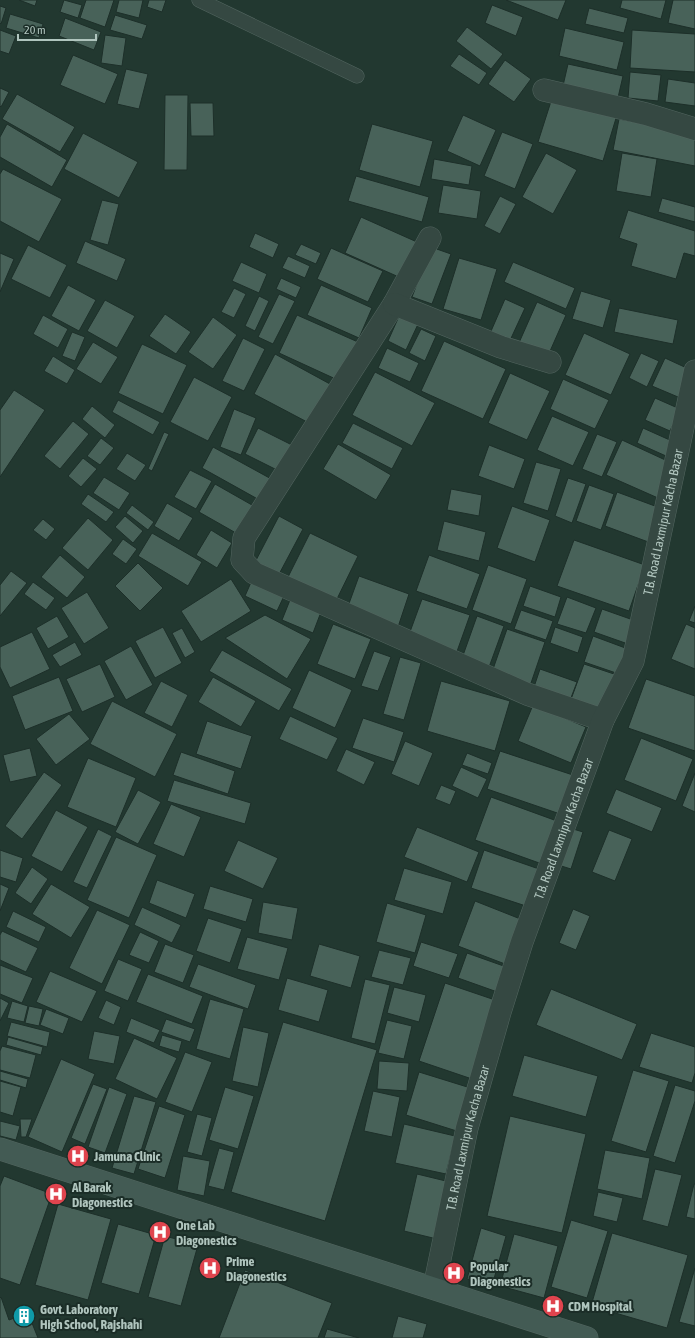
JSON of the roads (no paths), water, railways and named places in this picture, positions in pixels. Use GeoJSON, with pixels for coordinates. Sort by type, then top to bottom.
{"type":"FeatureCollection","features":[{"type":"Feature","properties":{"kind":"main road"},"geometry":{"type":"LineString","coordinates":[[0,1150],[587,1338]]}},
{"type":"Feature","properties":{"kind":"street"},"geometry":{"type":"LineString","coordinates":[[544,90],[646,114],[695,129]]}},
{"type":"Feature","properties":{"kind":"street"},"geometry":{"type":"LineString","coordinates":[[430,238],[394,304],[244,538],[242,560],[254,573],[290,589],[527,694],[603,720]]}},
{"type":"Feature","properties":{"kind":"street"},"geometry":{"type":"LineString","coordinates":[[394,304],[501,347],[550,362]]}},
{"type":"Feature","properties":{"kind":"street","name":"T.B. Road Laxmipur Kacha Bazar"},"geometry":{"type":"LineString","coordinates":[[434,1288],[468,1128],[500,1012],[522,942],[603,720],[633,661],[695,371]]}},
{"type":"Feature","properties":{"kind":"lane"},"geometry":{"type":"LineString","coordinates":[[199,0],[357,76]]}},
{"type":"Feature","properties":{"kind":"place","name":"Jamuna Clinic"},"geometry":{"type":"Point","coordinates":[78,1156]}},
{"type":"Feature","properties":{"kind":"place","name":"Al Barak Diagonestics"},"geometry":{"type":"Point","coordinates":[56,1194]}},
{"type":"Feature","properties":{"kind":"place","name":"One Lab Diagonestics"},"geometry":{"type":"Point","coordinates":[160,1232]}},
{"type":"Feature","properties":{"kind":"place","name":"Prime Diagonestics"},"geometry":{"type":"Point","coordinates":[210,1268]}},
{"type":"Feature","properties":{"kind":"place","name":"Popular Diagonestics"},"geometry":{"type":"Point","coordinates":[454,1273]}},
{"type":"Feature","properties":{"kind":"place","name":"CDM Hospital"},"geometry":{"type":"Point","coordinates":[553,1306]}},
{"type":"Feature","properties":{"kind":"place","name":"Govt. Laboratory High School, Rajshahi"},"geometry":{"type":"Point","coordinates":[24,1316]}}]}
